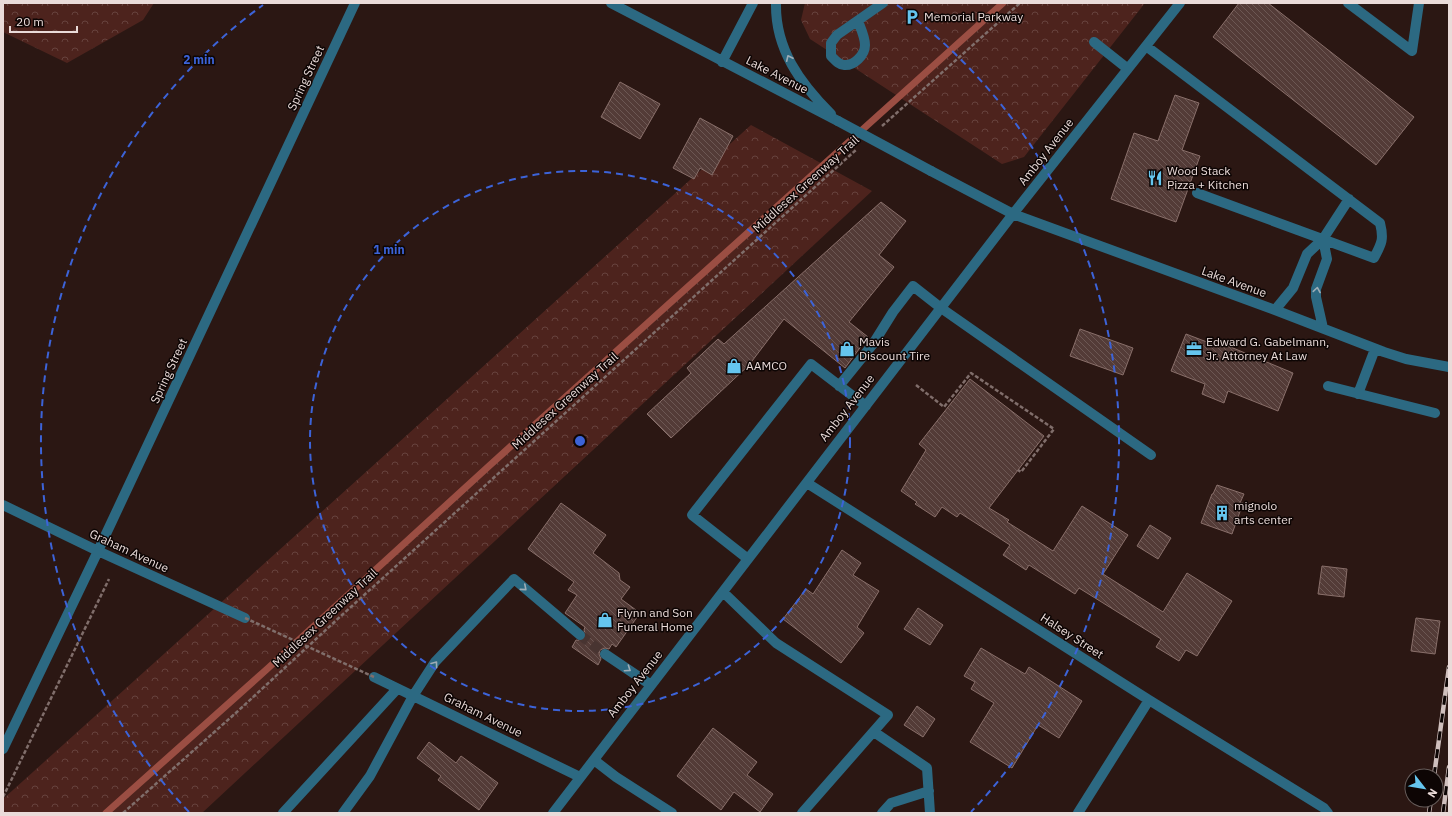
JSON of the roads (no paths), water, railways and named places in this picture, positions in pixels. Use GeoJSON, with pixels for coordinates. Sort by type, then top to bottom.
{"type":"FeatureCollection","features":[{"type":"Feature","properties":{"kind":"street","name":"Spring Street"},"geometry":{"type":"LineString","coordinates":[[3,750],[355,3]]}},
{"type":"Feature","properties":{"kind":"street","name":"Lake Avenue"},"geometry":{"type":"LineString","coordinates":[[611,3],[1013,214],[1275,310],[1375,349],[1406,359],[1449,367]]}},
{"type":"Feature","properties":{"kind":"street"},"geometry":{"type":"LineString","coordinates":[[722,62],[753,3]]}},
{"type":"Feature","properties":{"kind":"street"},"geometry":{"type":"LineString","coordinates":[[776,3],[776,19],[782,43],[795,71],[817,100],[838,121]]}},
{"type":"Feature","properties":{"kind":"street"},"geometry":{"type":"LineString","coordinates":[[858,21],[883,3]]}},
{"type":"Feature","properties":{"kind":"street","name":"Amboy Avenue"},"geometry":{"type":"LineString","coordinates":[[553,813],[1013,214],[1180,3]]}},
{"type":"Feature","properties":{"kind":"street"},"geometry":{"type":"LineString","coordinates":[[1348,3],[1412,51],[1419,3]]}},
{"type":"Feature","properties":{"kind":"street"},"geometry":{"type":"LineString","coordinates":[[1094,42],[1128,69]]}},
{"type":"Feature","properties":{"kind":"street"},"geometry":{"type":"LineString","coordinates":[[1146,46],[1380,223],[1383,234],[1382,243],[1374,258],[1197,193]]}},
{"type":"Feature","properties":{"kind":"street"},"geometry":{"type":"LineString","coordinates":[[1275,310],[1293,288],[1306,254],[1323,239],[1349,199]]}},
{"type":"Feature","properties":{"kind":"street"},"geometry":{"type":"LineString","coordinates":[[1323,239],[1327,259],[1316,289],[1323,328]]}},
{"type":"Feature","properties":{"kind":"street"},"geometry":{"type":"LineString","coordinates":[[839,386],[873,344],[893,312],[913,286],[941,308],[1151,455]]}},
{"type":"Feature","properties":{"kind":"street"},"geometry":{"type":"LineString","coordinates":[[1358,394],[1375,349]]}},
{"type":"Feature","properties":{"kind":"street"},"geometry":{"type":"LineString","coordinates":[[748,559],[692,515],[811,364],[866,406]]}},
{"type":"Feature","properties":{"kind":"street"},"geometry":{"type":"LineString","coordinates":[[1328,386],[1435,413]]}},
{"type":"Feature","properties":{"kind":"street","name":"Halsey Street"},"geometry":{"type":"LineString","coordinates":[[807,483],[1326,811]]}},
{"type":"Feature","properties":{"kind":"street","name":"Graham Avenue"},"geometry":{"type":"LineString","coordinates":[[3,505],[98,551],[245,618]]}},
{"type":"Feature","properties":{"kind":"street"},"geometry":{"type":"LineString","coordinates":[[343,813],[370,776],[413,696],[436,662],[514,579],[580,635]]}},
{"type":"Feature","properties":{"kind":"street"},"geometry":{"type":"LineString","coordinates":[[723,592],[776,643],[888,715],[802,813]]}},
{"type":"Feature","properties":{"kind":"street"},"geometry":{"type":"LineString","coordinates":[[605,654],[651,685]]}},
{"type":"Feature","properties":{"kind":"street","name":"Graham Avenue"},"geometry":{"type":"LineString","coordinates":[[374,677],[580,777]]}},
{"type":"Feature","properties":{"kind":"street"},"geometry":{"type":"LineString","coordinates":[[283,813],[397,689]]}},
{"type":"Feature","properties":{"kind":"street"},"geometry":{"type":"LineString","coordinates":[[1078,813],[1149,700]]}},
{"type":"Feature","properties":{"kind":"street"},"geometry":{"type":"LineString","coordinates":[[874,732],[927,768],[930,813]]}},
{"type":"Feature","properties":{"kind":"street"},"geometry":{"type":"LineString","coordinates":[[594,760],[616,777],[672,813]]}},
{"type":"Feature","properties":{"kind":"street"},"geometry":{"type":"LineString","coordinates":[[882,813],[891,803],[929,791]]}},
{"type":"Feature","properties":{"kind":"waterway"},"geometry":{"type":"LineString","coordinates":[[106,813],[1003,3]]}},
{"type":"Feature","properties":{"kind":"tunnel"},"geometry":{"type":"LineString","coordinates":[[580,635],[605,654]]}},
{"type":"Feature","properties":{"kind":"railway"},"geometry":{"type":"LineString","coordinates":[[1435,768],[1449,667]]}},
{"type":"Feature","properties":{"kind":"railway"},"geometry":{"type":"LineString","coordinates":[[1443,813],[1449,767]]}},
{"type":"Feature","properties":{"kind":"railway"},"geometry":{"type":"LineString","coordinates":[[1429,813],[1430,808]]}},
{"type":"Feature","properties":{"kind":"place","name":"Memorial Parkway"},"geometry":{"type":"Point","coordinates":[912,17]}},
{"type":"Feature","properties":{"kind":"place","name":"Wood Stack Pizza + Kitchen"},"geometry":{"type":"Point","coordinates":[1155,178]}},
{"type":"Feature","properties":{"kind":"place","name":"Mavis Discount Tire"},"geometry":{"type":"Point","coordinates":[847,349]}},
{"type":"Feature","properties":{"kind":"place","name":"Edward G. Gabelmann, Jr. Attorney At Law"},"geometry":{"type":"Point","coordinates":[1194,349]}},
{"type":"Feature","properties":{"kind":"place","name":"AAMCO"},"geometry":{"type":"Point","coordinates":[734,366]}},
{"type":"Feature","properties":{"kind":"place","name":"mignolo arts center"},"geometry":{"type":"Point","coordinates":[1222,513]}},
{"type":"Feature","properties":{"kind":"place","name":"Flynn and Son Funeral Home"},"geometry":{"type":"Point","coordinates":[605,620]}}]}
